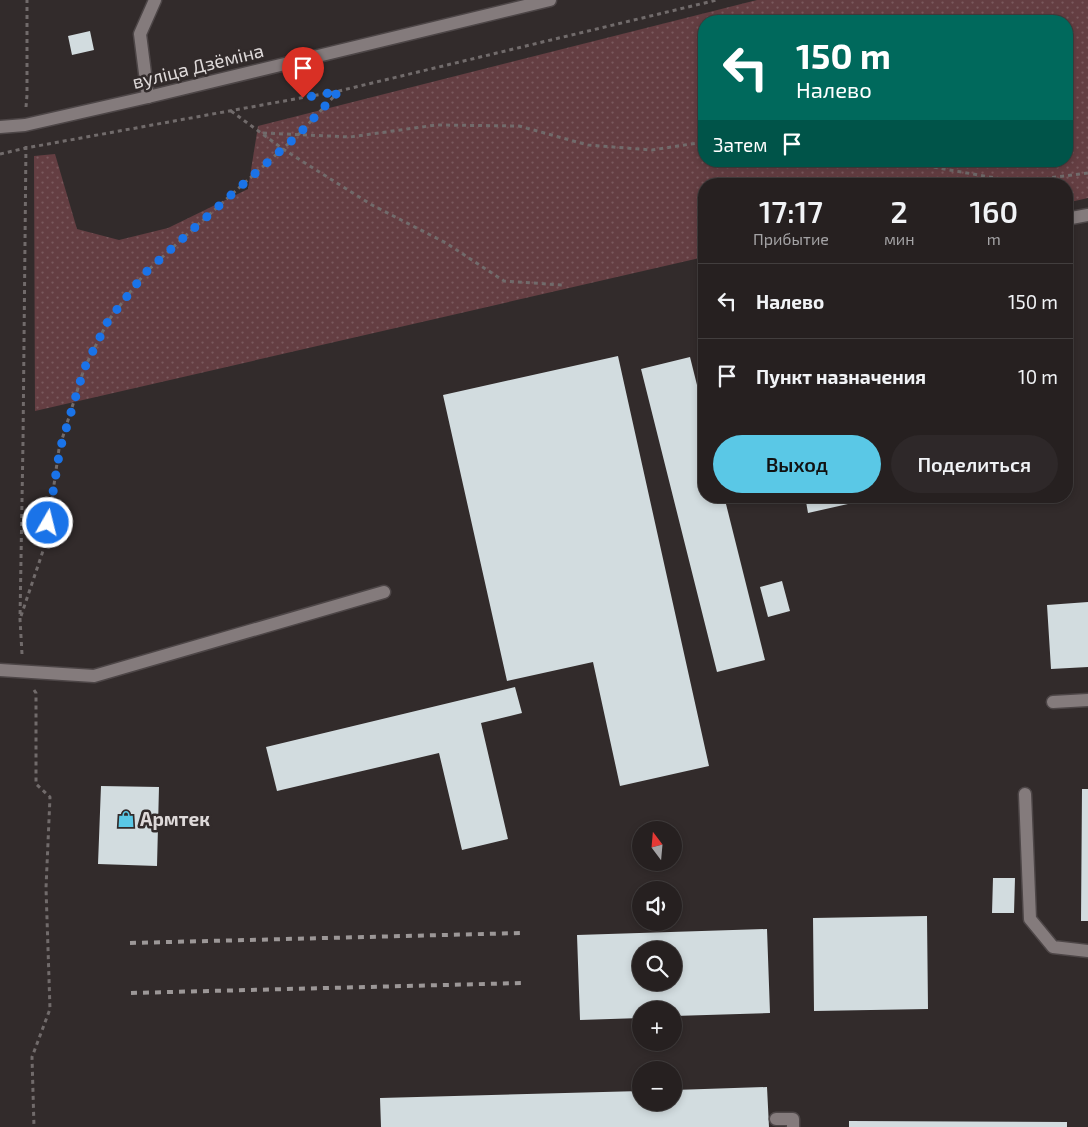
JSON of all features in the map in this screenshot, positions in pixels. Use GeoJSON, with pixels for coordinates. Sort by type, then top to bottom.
{"type":"FeatureCollection","features":[{"type":"Feature","properties":{"kind":"main road"},"geometry":{"type":"LineString","coordinates":[[148,97],[140,34],[155,0]]}},
{"type":"Feature","properties":{"kind":"main road","name":"вуліца Дзёміна"},"geometry":{"type":"LineString","coordinates":[[0,128],[25,125],[148,97],[550,0]]}},
{"type":"Feature","properties":{"kind":"main road"},"geometry":{"type":"LineString","coordinates":[[1073,218],[1088,215]]}},
{"type":"Feature","properties":{"kind":"main road"},"geometry":{"type":"LineString","coordinates":[[0,670],[94,676],[384,592]]}},
{"type":"Feature","properties":{"kind":"main road"},"geometry":{"type":"LineString","coordinates":[[1054,702],[1088,700]]}},
{"type":"Feature","properties":{"kind":"main road"},"geometry":{"type":"LineString","coordinates":[[1025,794],[1030,919],[1053,947],[1088,951]]}},
{"type":"Feature","properties":{"kind":"main road"},"geometry":{"type":"LineString","coordinates":[[776,1119],[793,1119],[793,1127]]}},
{"type":"Feature","properties":{"kind":"path"},"geometry":{"type":"LineString","coordinates":[[27,0],[24,442],[20,619],[23,672],[36,693],[36,784],[50,797],[46,888],[50,1009],[32,1057],[34,1127]]}},
{"type":"Feature","properties":{"kind":"path"},"geometry":{"type":"LineString","coordinates":[[0,154],[339,91],[717,0]]}},
{"type":"Feature","properties":{"kind":"path"},"geometry":{"type":"LineString","coordinates":[[20,619],[46,542],[60,449],[84,369],[108,321],[145,273],[298,135],[339,91]]}},
{"type":"Feature","properties":{"kind":"path"},"geometry":{"type":"LineString","coordinates":[[231,110],[283,149],[372,204],[446,243],[504,282],[562,285]]}},
{"type":"Feature","properties":{"kind":"path"},"geometry":{"type":"LineString","coordinates":[[263,133],[350,137],[436,125],[519,126],[588,145],[652,150],[698,143]]}},
{"type":"Feature","properties":{"kind":"path"},"geometry":{"type":"LineString","coordinates":[[933,167],[995,178]]}},
{"type":"Feature","properties":{"kind":"path"},"geometry":{"type":"LineString","coordinates":[[1053,178],[1088,174]]}},
{"type":"Feature","properties":{"kind":"shaded area"},"geometry":{"type":"Polygon","coordinates":[[[757,0],[1088,0],[1088,198],[1073,201],[1073,178],[698,178],[698,258],[35,411],[34,156],[55,154],[77,229],[119,240],[168,228],[248,189],[258,126],[757,0]]]}},
{"type":"Feature","properties":{"kind":"building"},"geometry":{"type":"Polygon","coordinates":[[[90,31],[94,50],[72,55],[68,36],[90,31]]]}},
{"type":"Feature","properties":{"kind":"building"},"geometry":{"type":"Polygon","coordinates":[[[618,356],[709,766],[620,786],[593,662],[507,681],[443,395],[618,356]]]}},
{"type":"Feature","properties":{"kind":"building"},"geometry":{"type":"Polygon","coordinates":[[[690,357],[698,389],[698,503],[726,503],[765,660],[717,672],[641,369],[690,357]]]}},
{"type":"Feature","properties":{"kind":"building"},"geometry":{"type":"Polygon","coordinates":[[[806,503],[852,503],[808,513],[806,503]]]}},
{"type":"Feature","properties":{"kind":"building"},"geometry":{"type":"Polygon","coordinates":[[[782,581],[790,611],[768,617],[760,587],[782,581]]]}},
{"type":"Feature","properties":{"kind":"building"},"geometry":{"type":"Polygon","coordinates":[[[1088,602],[1088,667],[1051,669],[1047,605],[1088,602]]]}},
{"type":"Feature","properties":{"kind":"building"},"geometry":{"type":"Polygon","coordinates":[[[515,687],[522,713],[481,723],[508,839],[462,850],[439,753],[277,791],[266,747],[515,687]]]}},
{"type":"Feature","properties":{"kind":"building"},"geometry":{"type":"Polygon","coordinates":[[[101,786],[159,787],[157,866],[98,864],[101,786]]]}},
{"type":"Feature","properties":{"kind":"building"},"geometry":{"type":"Polygon","coordinates":[[[1082,789],[1088,789],[1088,921],[1081,921],[1082,789]]]}},
{"type":"Feature","properties":{"kind":"building"},"geometry":{"type":"Polygon","coordinates":[[[993,878],[1015,878],[1014,913],[992,913],[993,878]]]}},
{"type":"Feature","properties":{"kind":"building"},"geometry":{"type":"Polygon","coordinates":[[[927,916],[928,1009],[814,1011],[813,918],[927,916]]]}},
{"type":"Feature","properties":{"kind":"building"},"geometry":{"type":"Polygon","coordinates":[[[767,929],[770,1013],[682,1016],[682,1001],[632,1001],[632,1018],[580,1020],[577,935],[767,929]]]}},
{"type":"Feature","properties":{"kind":"building"},"geometry":{"type":"Polygon","coordinates":[[[767,1087],[769,1127],[381,1127],[380,1098],[632,1091],[632,1111],[682,1111],[682,1090],[767,1087]]]}},
{"type":"Feature","properties":{"kind":"building"},"geometry":{"type":"Polygon","coordinates":[[[849,1121],[1067,1122],[1067,1127],[849,1127],[849,1121]]]}},
{"type":"Feature","properties":{"kind":"railway"},"geometry":{"type":"LineString","coordinates":[[130,943],[522,933]]}},
{"type":"Feature","properties":{"kind":"railway"},"geometry":{"type":"LineString","coordinates":[[131,993],[523,983]]}},
{"type":"Feature","properties":{"kind":"place","name":"Армтек"},"geometry":{"type":"Point","coordinates":[126,819]}},
{"type":"Feature","properties":{"kind":"route"},"geometry":{"type":"LineString","coordinates":[[48,523],[60,449],[84,369],[108,321],[145,273],[298,135],[339,91],[303,98]]}}]}
